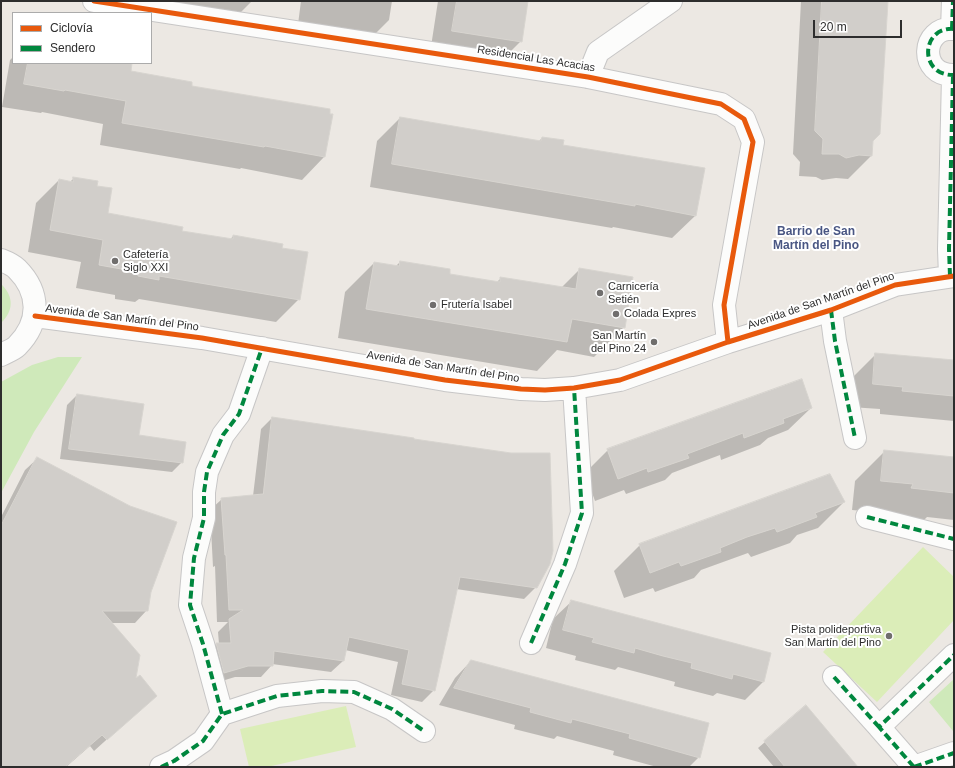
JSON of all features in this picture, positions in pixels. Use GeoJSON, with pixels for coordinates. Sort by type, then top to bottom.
{"type":"FeatureCollection","features":[{"type":"Feature","properties":{"kind":"street","name":"Residencial Las Acacias"},"geometry":{"type":"LineString","coordinates":[[94,1],[588,77],[721,104],[744,119],[753,142],[724,305],[728,342]]}},
{"type":"Feature","properties":{"kind":"street","name":"Residencial Las Acacias"},"geometry":{"type":"LineString","coordinates":[[588,77],[598,52],[671,1]]}},
{"type":"Feature","properties":{"kind":"street"},"geometry":{"type":"LineString","coordinates":[[952,276],[949,249],[954,76],[939,72],[933,67],[929,61],[928,53],[932,39],[937,33],[953,29],[953,1]]}},
{"type":"Feature","properties":{"kind":"street"},"geometry":{"type":"LineString","coordinates":[[1,260],[16,268],[30,287],[35,307],[35,316],[30,328],[16,347],[1,355]]}},
{"type":"Feature","properties":{"kind":"street","name":"Avenida de San Martín del Pino"},"geometry":{"type":"LineString","coordinates":[[35,316],[202,338],[445,380],[521,389],[545,390],[574,388],[620,380],[728,342],[831,310],[895,285],[952,276]]}},
{"type":"Feature","properties":{"kind":"street"},"geometry":{"type":"LineString","coordinates":[[831,310],[835,342],[855,438]]}},
{"type":"Feature","properties":{"kind":"street"},"geometry":{"type":"LineString","coordinates":[[222,714],[204,644],[190,604],[194,558],[204,518],[204,492],[207,472],[223,435],[240,414],[262,348]]}},
{"type":"Feature","properties":{"kind":"street"},"geometry":{"type":"LineString","coordinates":[[531,643],[565,564],[582,513],[574,388]]}},
{"type":"Feature","properties":{"kind":"street"},"geometry":{"type":"LineString","coordinates":[[867,517],[954,539]]}},
{"type":"Feature","properties":{"kind":"street"},"geometry":{"type":"LineString","coordinates":[[879,728],[954,655]]}},
{"type":"Feature","properties":{"kind":"street"},"geometry":{"type":"LineString","coordinates":[[834,677],[914,767],[954,753]]}},
{"type":"Feature","properties":{"kind":"street"},"geometry":{"type":"LineString","coordinates":[[161,767],[174,761],[203,741],[222,714],[276,696],[322,691],[354,692],[392,709],[424,731]]}},
{"type":"Feature","properties":{"kind":"green space"},"geometry":{"type":"Polygon","coordinates":[[[1,284],[8,293],[11,304],[8,314],[1,323],[1,284]]]}},
{"type":"Feature","properties":{"kind":"green space"},"geometry":{"type":"Polygon","coordinates":[[[58,357],[82,357],[34,432],[1,493],[1,382],[32,365],[58,357]]]}},
{"type":"Feature","properties":{"kind":"green space","name":"Pista polideportiva San Martín del Pino"},"geometry":{"type":"Polygon","coordinates":[[[923,547],[954,577],[954,620],[877,702],[823,652],[923,547]]]}},
{"type":"Feature","properties":{"kind":"green space"},"geometry":{"type":"Polygon","coordinates":[[[954,679],[954,730],[953,731],[929,702],[954,679]]]}},
{"type":"Feature","properties":{"kind":"green space"},"geometry":{"type":"Polygon","coordinates":[[[346,706],[356,747],[267,767],[249,767],[240,729],[346,706]]]}},
{"type":"Feature","properties":{"kind":"building"},"geometry":{"type":"Polygon","coordinates":[[[457,1],[528,1],[522,42],[452,31],[457,1]]]}},
{"type":"Feature","properties":{"kind":"building"},"geometry":{"type":"Polygon","coordinates":[[[822,1],[888,1],[880,134],[873,141],[872,156],[859,155],[846,158],[839,154],[822,154],[823,139],[815,131],[822,1]]]}},
{"type":"Feature","properties":{"kind":"building"},"geometry":{"type":"Polygon","coordinates":[[[28,64],[132,64],[131,71],[192,82],[192,86],[330,109],[330,114],[333,114],[325,157],[122,123],[126,101],[24,84],[28,64]]]}},
{"type":"Feature","properties":{"kind":"building"},"geometry":{"type":"Polygon","coordinates":[[[400,117],[541,141],[542,137],[564,140],[563,145],[705,168],[696,216],[635,204],[635,206],[392,164],[400,117]]]}},
{"type":"Feature","properties":{"kind":"building"},"geometry":{"type":"Polygon","coordinates":[[[73,177],[98,181],[97,186],[112,188],[108,213],[183,227],[182,231],[233,239],[233,235],[283,244],[282,248],[308,252],[300,300],[159,276],[159,280],[138,276],[138,272],[99,265],[103,240],[50,230],[59,179],[73,182],[73,177]]]}},
{"type":"Feature","properties":{"kind":"building"},"geometry":{"type":"Polygon","coordinates":[[[400,261],[450,269],[450,274],[500,282],[500,277],[576,289],[579,268],[633,277],[625,328],[572,319],[567,342],[366,309],[374,262],[399,266],[400,261]]]}},
{"type":"Feature","properties":{"kind":"building"},"geometry":{"type":"Polygon","coordinates":[[[875,353],[954,360],[954,396],[902,391],[903,387],[873,384],[875,353]]]}},
{"type":"Feature","properties":{"kind":"building"},"geometry":{"type":"Polygon","coordinates":[[[802,379],[812,408],[783,419],[784,423],[744,438],[743,433],[687,454],[689,458],[648,472],[647,468],[618,479],[607,449],[802,379]]]}},
{"type":"Feature","properties":{"kind":"building"},"geometry":{"type":"Polygon","coordinates":[[[77,394],[144,404],[139,435],[186,442],[183,463],[69,449],[77,394]]]}},
{"type":"Feature","properties":{"kind":"building"},"geometry":{"type":"Polygon","coordinates":[[[272,417],[511,453],[550,453],[553,551],[550,564],[537,588],[460,577],[435,691],[402,684],[409,650],[349,637],[344,661],[274,651],[273,666],[248,666],[224,673],[216,643],[231,643],[229,619],[243,610],[229,610],[221,498],[263,494],[272,417]]]}},
{"type":"Feature","properties":{"kind":"building"},"geometry":{"type":"Polygon","coordinates":[[[884,450],[954,457],[954,493],[911,488],[913,484],[881,481],[884,450]]]}},
{"type":"Feature","properties":{"kind":"building"},"geometry":{"type":"Polygon","coordinates":[[[37,457],[130,506],[177,522],[151,592],[148,611],[102,611],[140,655],[136,678],[140,675],[157,696],[107,740],[102,735],[65,767],[1,767],[1,526],[37,457]]]}},
{"type":"Feature","properties":{"kind":"building"},"geometry":{"type":"Polygon","coordinates":[[[830,474],[845,502],[815,513],[817,517],[777,532],[775,528],[747,537],[720,548],[721,552],[681,566],[679,562],[650,573],[639,544],[830,474]]]}},
{"type":"Feature","properties":{"kind":"building"},"geometry":{"type":"Polygon","coordinates":[[[571,600],[771,653],[764,682],[733,674],[732,679],[691,668],[692,663],[635,648],[634,653],[592,642],[594,638],[563,630],[571,600]]]}},
{"type":"Feature","properties":{"kind":"building"},"geometry":{"type":"Polygon","coordinates":[[[471,660],[709,723],[700,758],[629,738],[630,734],[572,719],[571,723],[530,712],[531,708],[454,688],[471,660]]]}},
{"type":"Feature","properties":{"kind":"building"},"geometry":{"type":"Polygon","coordinates":[[[806,705],[858,767],[785,767],[764,741],[806,705]]]}},
{"type":"Feature","properties":{"kind":"marked path"},"geometry":{"type":"LineString","coordinates":[[952,29],[953,1]]}},
{"type":"Feature","properties":{"kind":"marked path"},"geometry":{"type":"LineString","coordinates":[[954,29],[943,30],[935,35],[930,42],[928,51],[929,60],[934,68],[942,73],[954,75]]}},
{"type":"Feature","properties":{"kind":"marked path"},"geometry":{"type":"LineString","coordinates":[[950,276],[949,249],[953,76]]}},
{"type":"Feature","properties":{"kind":"marked path"},"geometry":{"type":"LineString","coordinates":[[831,310],[835,341],[855,438]]}},
{"type":"Feature","properties":{"kind":"marked path"},"geometry":{"type":"LineString","coordinates":[[222,714],[203,644],[190,605],[194,558],[204,518],[204,492],[207,472],[223,435],[239,414],[262,348]]}},
{"type":"Feature","properties":{"kind":"marked path"},"geometry":{"type":"LineString","coordinates":[[531,643],[565,564],[582,513],[574,388]]}},
{"type":"Feature","properties":{"kind":"marked path"},"geometry":{"type":"LineString","coordinates":[[867,517],[954,539]]}},
{"type":"Feature","properties":{"kind":"marked path"},"geometry":{"type":"LineString","coordinates":[[914,767],[879,727],[954,655]]}},
{"type":"Feature","properties":{"kind":"marked path"},"geometry":{"type":"LineString","coordinates":[[834,677],[879,727]]}},
{"type":"Feature","properties":{"kind":"marked path"},"geometry":{"type":"LineString","coordinates":[[161,767],[174,761],[203,741],[222,714],[277,696],[322,691],[354,692],[392,709],[424,731]]}},
{"type":"Feature","properties":{"kind":"marked path"},"geometry":{"type":"LineString","coordinates":[[914,767],[954,753]]}},
{"type":"Feature","properties":{"kind":"cycle path"},"geometry":{"type":"LineString","coordinates":[[94,1],[588,77],[721,104],[744,119],[753,142],[724,305],[728,342]]}},
{"type":"Feature","properties":{"kind":"cycle path"},"geometry":{"type":"LineString","coordinates":[[35,316],[202,338],[445,380],[521,389],[545,390],[574,388],[620,380],[728,342],[831,310],[895,285],[954,276]]}},
{"type":"Feature","properties":{"kind":"place","name":"Cafetería Siglo XXI"},"geometry":{"type":"Point","coordinates":[115,261]}},
{"type":"Feature","properties":{"kind":"place","name":"Carnicería Setién"},"geometry":{"type":"Point","coordinates":[600,293]}},
{"type":"Feature","properties":{"kind":"place","name":"Frutería Isabel"},"geometry":{"type":"Point","coordinates":[433,305]}},
{"type":"Feature","properties":{"kind":"place","name":"Colada Expres"},"geometry":{"type":"Point","coordinates":[616,314]}},
{"type":"Feature","properties":{"kind":"place","name":"San Martín del Pino 24"},"geometry":{"type":"Point","coordinates":[654,342]}},
{"type":"Feature","properties":{"kind":"place","name":"Pista polideportiva San Martín del Pino"},"geometry":{"type":"Point","coordinates":[889,636]}},
{"type":"Feature","properties":{"kind":"district","name":"Barrio de San Martín del Pino"},"geometry":{"type":"Point","coordinates":[816,239]}}]}
